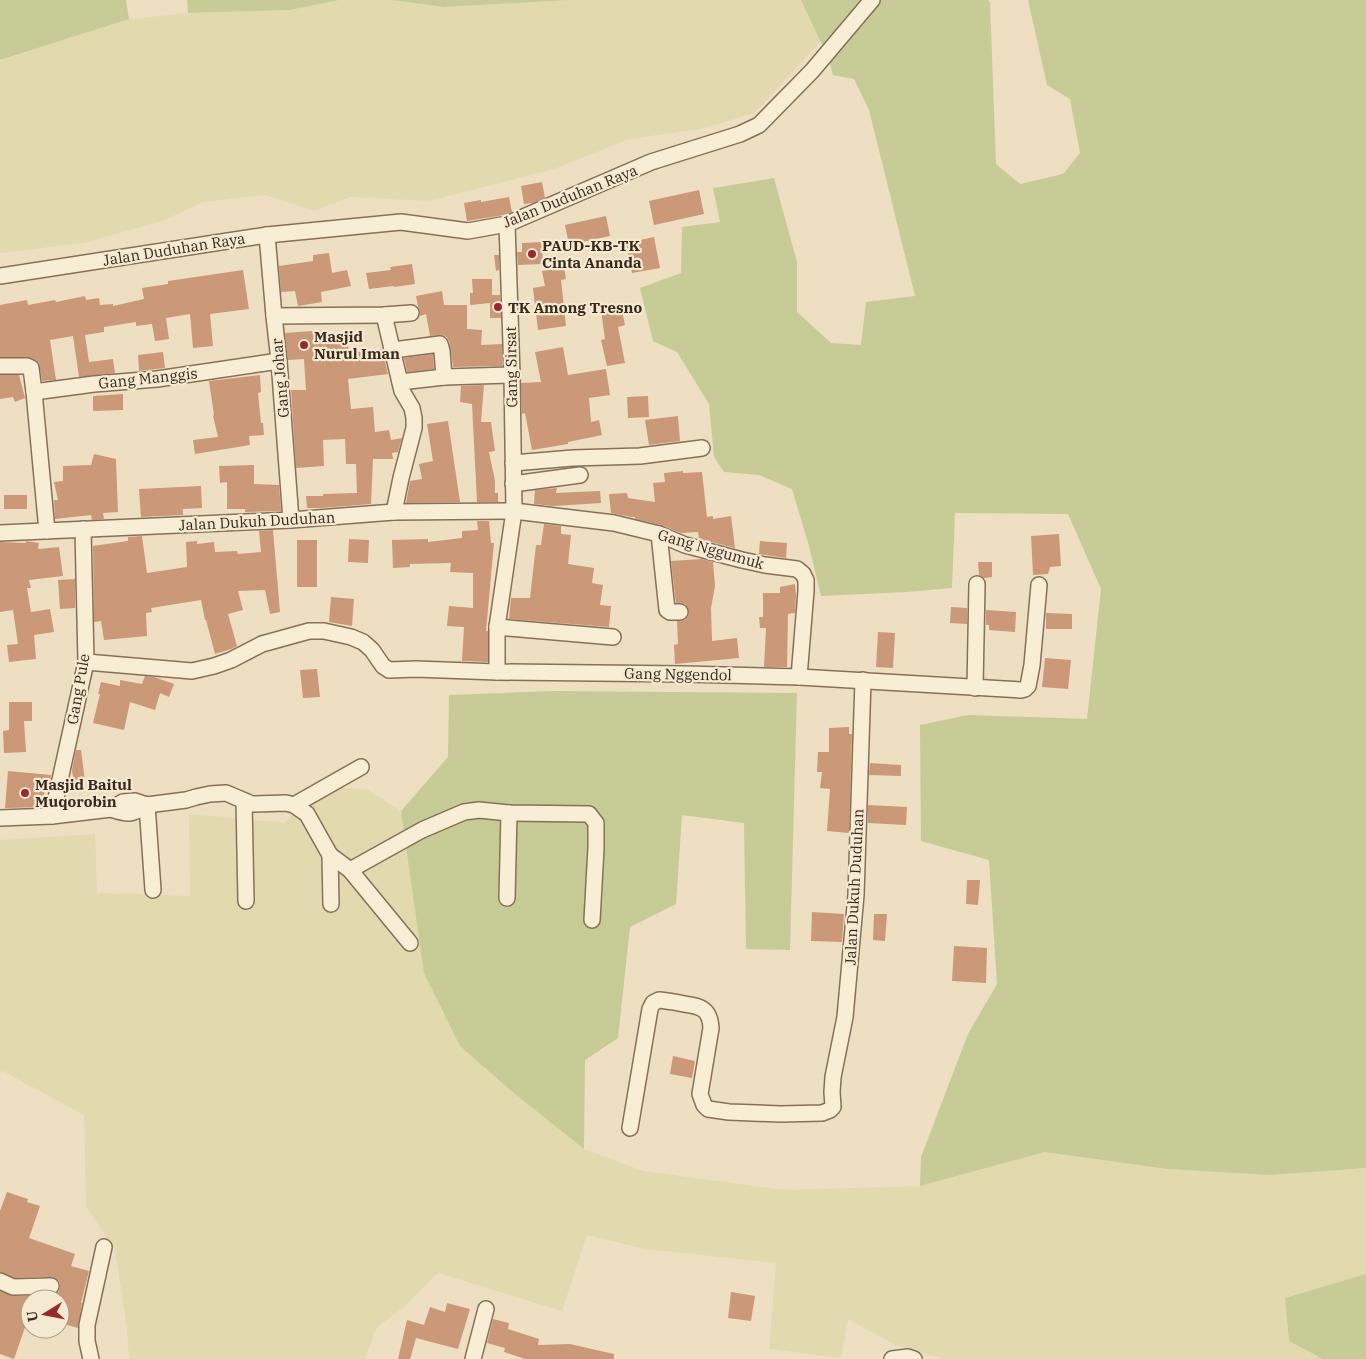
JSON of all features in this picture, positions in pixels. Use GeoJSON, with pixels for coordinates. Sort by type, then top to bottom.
{"type":"FeatureCollection","features":[{"type":"Feature","properties":{"kind":"street","name":"Jalan Duduhan Raya"},"geometry":{"type":"LineString","coordinates":[[0,276],[267,235],[401,222],[468,231],[507,224],[652,162],[740,134],[759,125],[812,71],[872,0]]}},
{"type":"Feature","properties":{"kind":"street","name":"Gang Sirsat"},"geometry":{"type":"LineString","coordinates":[[507,224],[514,511]]}},
{"type":"Feature","properties":{"kind":"street","name":"Gang Johar"},"geometry":{"type":"LineString","coordinates":[[267,235],[291,520]]}},
{"type":"Feature","properties":{"kind":"street"},"geometry":{"type":"LineString","coordinates":[[274,316],[411,313]]}},
{"type":"Feature","properties":{"kind":"street"},"geometry":{"type":"LineString","coordinates":[[384,314],[402,391],[412,408],[414,418],[414,428],[394,512]]}},
{"type":"Feature","properties":{"kind":"street"},"geometry":{"type":"LineString","coordinates":[[393,350],[440,344],[444,377]]}},
{"type":"Feature","properties":{"kind":"street","name":"Gang Manggis"},"geometry":{"type":"LineString","coordinates":[[34,392],[94,384],[158,379],[279,361]]}},
{"type":"Feature","properties":{"kind":"street"},"geometry":{"type":"LineString","coordinates":[[0,366],[30,366],[47,531]]}},
{"type":"Feature","properties":{"kind":"street"},"geometry":{"type":"LineString","coordinates":[[400,382],[444,377],[512,375]]}},
{"type":"Feature","properties":{"kind":"street"},"geometry":{"type":"LineString","coordinates":[[513,463],[573,458],[640,456],[702,448]]}},
{"type":"Feature","properties":{"kind":"street"},"geometry":{"type":"LineString","coordinates":[[513,484],[580,475]]}},
{"type":"Feature","properties":{"kind":"street"},"geometry":{"type":"LineString","coordinates":[[497,672],[497,626],[514,511]]}},
{"type":"Feature","properties":{"kind":"street","name":"Jalan Dukuh Duduhan"},"geometry":{"type":"LineString","coordinates":[[0,533],[291,520],[394,512],[514,511]]}},
{"type":"Feature","properties":{"kind":"street","name":"Gang Nggumuk"},"geometry":{"type":"LineString","coordinates":[[514,511],[614,524],[659,534],[685,545],[757,563],[797,569],[806,580],[799,677]]}},
{"type":"Feature","properties":{"kind":"street","name":"Gang Pule"},"geometry":{"type":"LineString","coordinates":[[52,816],[86,662],[83,529]]}},
{"type":"Feature","properties":{"kind":"street"},"geometry":{"type":"LineString","coordinates":[[659,534],[667,610],[670,612],[680,612]]}},
{"type":"Feature","properties":{"kind":"street"},"geometry":{"type":"LineString","coordinates":[[975,688],[978,584]]}},
{"type":"Feature","properties":{"kind":"street","name":"Gang Nggendol"},"geometry":{"type":"LineString","coordinates":[[86,662],[192,671],[231,660],[262,644],[308,631],[324,631],[351,637],[363,642],[372,650],[383,666],[389,670],[416,668],[497,672],[799,677],[1021,690],[1028,686],[1032,665],[1039,586]]}},
{"type":"Feature","properties":{"kind":"street"},"geometry":{"type":"LineString","coordinates":[[497,626],[613,637]]}},
{"type":"Feature","properties":{"kind":"street","name":"Jalan Dukuh Duduhan"},"geometry":{"type":"LineString","coordinates":[[630,1128],[650,1009],[653,1003],[659,1000],[700,1007],[708,1015],[711,1028],[700,1094],[704,1105],[708,1108],[757,1114],[822,1114],[833,1107],[832,1092],[835,1063],[845,1017],[856,895],[862,680]]}},
{"type":"Feature","properties":{"kind":"street"},"geometry":{"type":"LineString","coordinates":[[294,805],[361,766]]}},
{"type":"Feature","properties":{"kind":"street"},"geometry":{"type":"LineString","coordinates":[[0,818],[52,816],[117,806],[124,814],[136,813],[146,805],[186,800],[218,793],[226,793],[252,804],[286,803],[294,805],[307,814],[330,855],[350,870],[410,943]]}},
{"type":"Feature","properties":{"kind":"street"},"geometry":{"type":"LineString","coordinates":[[244,801],[246,901]]}},
{"type":"Feature","properties":{"kind":"street"},"geometry":{"type":"LineString","coordinates":[[146,805],[153,890]]}},
{"type":"Feature","properties":{"kind":"street"},"geometry":{"type":"LineString","coordinates":[[350,870],[422,830],[464,812],[479,810],[509,813],[589,814],[596,823],[592,920]]}},
{"type":"Feature","properties":{"kind":"street"},"geometry":{"type":"LineString","coordinates":[[507,898],[509,813]]}},
{"type":"Feature","properties":{"kind":"street"},"geometry":{"type":"LineString","coordinates":[[330,855],[332,904]]}},
{"type":"Feature","properties":{"kind":"street"},"geometry":{"type":"LineString","coordinates":[[86,1355],[87,1324],[104,1246]]}},
{"type":"Feature","properties":{"kind":"street"},"geometry":{"type":"LineString","coordinates":[[0,1281],[13,1287],[51,1286]]}},
{"type":"Feature","properties":{"kind":"street"},"geometry":{"type":"LineString","coordinates":[[473,1359],[486,1309]]}},
{"type":"Feature","properties":{"kind":"street"},"geometry":{"type":"LineString","coordinates":[[892,1359],[914,1359]]}},
{"type":"Feature","properties":{"kind":"shaded area"},"geometry":{"type":"Polygon","coordinates":[[[339,0],[391,0],[444,7],[570,0],[801,0],[821,41],[755,113],[701,129],[629,139],[554,169],[429,201],[350,197],[314,211],[266,195],[203,202],[162,221],[84,243],[0,253],[0,60],[129,19],[188,13],[290,10],[339,0]]]}},
{"type":"Feature","properties":{"kind":"shaded area"},"geometry":{"type":"Polygon","coordinates":[[[326,786],[368,790],[401,811],[416,908],[515,1094],[584,1149],[643,1171],[784,1190],[920,1186],[1045,1152],[1167,1169],[1269,1175],[1366,1168],[1366,1274],[1285,1298],[1289,1341],[1323,1359],[946,1359],[895,1345],[848,1319],[841,1358],[769,1349],[776,1263],[645,1249],[587,1235],[562,1311],[438,1273],[403,1308],[377,1327],[365,1359],[129,1359],[127,1329],[115,1249],[86,1207],[84,1115],[3,1071],[0,1072],[0,840],[95,834],[97,893],[190,896],[189,814],[285,823],[304,801],[326,786]]]}},
{"type":"Feature","properties":{"kind":"green space"},"geometry":{"type":"Polygon","coordinates":[[[0,0],[126,0],[129,19],[0,60],[0,0]]]}},
{"type":"Feature","properties":{"kind":"green space"},"geometry":{"type":"Polygon","coordinates":[[[187,0],[339,0],[290,10],[188,13],[187,0]]]}},
{"type":"Feature","properties":{"kind":"green space"},"geometry":{"type":"Polygon","coordinates":[[[391,0],[570,0],[444,7],[391,0]]]}},
{"type":"Feature","properties":{"kind":"green space"},"geometry":{"type":"Polygon","coordinates":[[[801,0],[988,0],[990,2],[996,164],[1020,184],[1063,174],[1080,153],[1070,99],[1047,85],[1028,0],[1366,0],[1366,1168],[1269,1175],[1167,1169],[1045,1152],[920,1186],[921,1157],[968,1034],[997,984],[989,860],[921,841],[920,725],[968,715],[1087,719],[1101,589],[1068,514],[955,513],[952,588],[821,596],[792,489],[759,475],[724,472],[714,457],[709,404],[677,352],[653,341],[640,288],[681,273],[682,227],[720,222],[713,188],[774,178],[797,262],[797,312],[831,343],[861,345],[866,302],[915,296],[869,110],[854,79],[833,75],[828,57],[801,0]]]}},
{"type":"Feature","properties":{"kind":"green space"},"geometry":{"type":"Polygon","coordinates":[[[553,691],[797,693],[790,950],[746,949],[744,823],[682,815],[676,904],[630,927],[618,1038],[585,1060],[584,1149],[515,1094],[460,1046],[424,973],[401,811],[448,757],[449,695],[553,691]]]}},
{"type":"Feature","properties":{"kind":"green space"},"geometry":{"type":"Polygon","coordinates":[[[1366,1274],[1366,1359],[1323,1359],[1289,1341],[1285,1298],[1366,1274]]]}},
{"type":"Feature","properties":{"kind":"building"},"geometry":{"type":"Polygon","coordinates":[[[542,182],[545,198],[533,203],[524,204],[521,186],[542,182]]]}},
{"type":"Feature","properties":{"kind":"building"},"geometry":{"type":"Polygon","coordinates":[[[699,190],[704,214],[654,225],[649,201],[699,190]]]}},
{"type":"Feature","properties":{"kind":"building"},"geometry":{"type":"Polygon","coordinates":[[[509,197],[512,212],[467,221],[464,203],[509,197]]]}},
{"type":"Feature","properties":{"kind":"building"},"geometry":{"type":"Polygon","coordinates":[[[606,216],[610,236],[569,245],[565,225],[606,216]]]}},
{"type":"Feature","properties":{"kind":"building"},"geometry":{"type":"Polygon","coordinates":[[[654,237],[660,268],[632,273],[626,243],[654,237]]]}},
{"type":"Feature","properties":{"kind":"building","name":"PAUD-KB-TK Cinta Ananda"},"geometry":{"type":"Polygon","coordinates":[[[542,242],[543,264],[518,265],[517,252],[522,252],[522,243],[542,242]]]}},
{"type":"Feature","properties":{"kind":"building"},"geometry":{"type":"Polygon","coordinates":[[[329,253],[332,273],[347,270],[351,286],[321,292],[322,302],[298,306],[295,291],[281,292],[279,266],[313,261],[313,255],[329,253]]]}},
{"type":"Feature","properties":{"kind":"building"},"geometry":{"type":"Polygon","coordinates":[[[494,255],[499,255],[499,270],[496,271],[494,255]]]}},
{"type":"Feature","properties":{"kind":"building"},"geometry":{"type":"Polygon","coordinates":[[[412,264],[415,284],[369,289],[366,273],[391,270],[390,267],[412,264]]]}},
{"type":"Feature","properties":{"kind":"building"},"geometry":{"type":"Polygon","coordinates":[[[564,267],[566,279],[561,280],[566,326],[538,330],[533,288],[545,286],[542,271],[564,267]]]}},
{"type":"Feature","properties":{"kind":"building"},"geometry":{"type":"Polygon","coordinates":[[[243,270],[249,309],[210,314],[213,346],[193,348],[190,314],[166,318],[169,339],[155,341],[152,324],[136,326],[136,322],[104,327],[104,332],[85,335],[89,362],[113,359],[115,373],[79,377],[73,336],[50,340],[56,380],[42,381],[39,363],[31,358],[0,357],[0,305],[27,300],[28,305],[85,296],[86,300],[99,298],[100,305],[113,304],[113,306],[144,299],[142,288],[168,284],[168,281],[243,270]]]}},
{"type":"Feature","properties":{"kind":"building"},"geometry":{"type":"Polygon","coordinates":[[[472,279],[492,279],[492,295],[500,295],[501,318],[490,318],[490,303],[470,305],[470,293],[473,293],[472,279]]]}},
{"type":"Feature","properties":{"kind":"building"},"geometry":{"type":"Polygon","coordinates":[[[442,291],[444,305],[467,305],[467,329],[482,330],[481,345],[502,344],[502,366],[453,367],[447,337],[443,335],[430,336],[426,314],[420,316],[416,296],[442,291]]]}},
{"type":"Feature","properties":{"kind":"building"},"geometry":{"type":"Polygon","coordinates":[[[621,306],[625,325],[618,327],[625,363],[607,366],[601,340],[605,339],[601,310],[621,306]]]}},
{"type":"Feature","properties":{"kind":"building"},"geometry":{"type":"Polygon","coordinates":[[[325,330],[325,342],[347,339],[349,353],[382,349],[388,374],[348,379],[351,409],[373,407],[375,432],[389,430],[391,440],[402,438],[398,452],[392,453],[393,459],[373,459],[371,504],[307,508],[306,496],[357,493],[356,464],[346,464],[345,439],[323,440],[324,466],[296,468],[291,390],[306,390],[304,359],[288,360],[285,333],[325,330]]]}},
{"type":"Feature","properties":{"kind":"building"},"geometry":{"type":"Polygon","coordinates":[[[563,347],[568,375],[606,369],[610,395],[589,398],[591,422],[599,420],[602,435],[568,442],[568,444],[532,450],[525,413],[522,414],[521,383],[541,382],[535,352],[563,347]]]}},
{"type":"Feature","properties":{"kind":"building"},"geometry":{"type":"Polygon","coordinates":[[[163,352],[165,368],[139,371],[138,355],[163,352]]]}},
{"type":"Feature","properties":{"kind":"building"},"geometry":{"type":"Polygon","coordinates":[[[433,354],[434,369],[407,372],[404,358],[433,354]]]}},
{"type":"Feature","properties":{"kind":"building"},"geometry":{"type":"Polygon","coordinates":[[[0,375],[19,375],[25,398],[15,402],[13,397],[0,399],[0,375]]]}},
{"type":"Feature","properties":{"kind":"building"},"geometry":{"type":"Polygon","coordinates":[[[260,375],[261,392],[258,393],[264,435],[249,436],[250,445],[195,454],[193,440],[218,437],[213,416],[209,381],[260,375]]]}},
{"type":"Feature","properties":{"kind":"building"},"geometry":{"type":"Polygon","coordinates":[[[484,385],[481,422],[491,422],[495,451],[489,452],[495,481],[495,493],[498,493],[498,502],[477,502],[472,404],[460,402],[461,386],[484,385]]]}},
{"type":"Feature","properties":{"kind":"building"},"geometry":{"type":"Polygon","coordinates":[[[123,394],[123,410],[93,411],[93,396],[123,394]]]}},
{"type":"Feature","properties":{"kind":"building"},"geometry":{"type":"Polygon","coordinates":[[[648,396],[649,417],[628,418],[627,397],[648,396]]]}},
{"type":"Feature","properties":{"kind":"building"},"geometry":{"type":"Polygon","coordinates":[[[678,416],[680,441],[649,445],[645,420],[678,416]]]}},
{"type":"Feature","properties":{"kind":"building"},"geometry":{"type":"Polygon","coordinates":[[[448,421],[460,502],[406,503],[410,481],[422,479],[419,464],[433,461],[427,424],[448,421]]]}},
{"type":"Feature","properties":{"kind":"building"},"geometry":{"type":"Polygon","coordinates":[[[94,454],[116,459],[118,512],[103,513],[104,519],[92,520],[91,515],[55,519],[54,500],[58,500],[54,482],[63,481],[63,466],[91,465],[94,454]]]}},
{"type":"Feature","properties":{"kind":"building"},"geometry":{"type":"Polygon","coordinates":[[[254,465],[254,484],[279,485],[281,511],[245,512],[245,509],[227,509],[227,482],[220,483],[219,466],[254,465]]]}},
{"type":"Feature","properties":{"kind":"building"},"geometry":{"type":"Polygon","coordinates":[[[683,471],[683,473],[702,472],[707,517],[713,516],[713,519],[731,516],[735,548],[699,539],[698,532],[681,533],[661,525],[635,519],[635,517],[611,513],[609,494],[627,493],[628,498],[655,502],[653,483],[665,482],[664,473],[683,471]]]}},
{"type":"Feature","properties":{"kind":"building"},"geometry":{"type":"Polygon","coordinates":[[[201,486],[202,508],[183,509],[183,515],[141,517],[139,489],[201,486]]]}},
{"type":"Feature","properties":{"kind":"building"},"geometry":{"type":"Polygon","coordinates":[[[557,488],[556,493],[600,491],[601,503],[553,506],[534,504],[535,490],[557,488]]]}},
{"type":"Feature","properties":{"kind":"building"},"geometry":{"type":"Polygon","coordinates":[[[4,495],[27,495],[27,509],[4,509],[4,495]]]}},
{"type":"Feature","properties":{"kind":"building"},"geometry":{"type":"Polygon","coordinates":[[[477,521],[489,521],[491,543],[494,543],[486,631],[488,631],[488,662],[462,661],[464,627],[447,626],[449,606],[473,608],[473,573],[450,572],[451,563],[410,564],[410,567],[393,568],[392,540],[428,539],[428,542],[462,538],[462,531],[478,530],[477,521]]]}},
{"type":"Feature","properties":{"kind":"building"},"geometry":{"type":"Polygon","coordinates":[[[544,524],[561,526],[561,534],[571,535],[568,564],[594,568],[592,583],[603,585],[600,605],[611,606],[609,627],[509,619],[511,598],[530,598],[536,545],[541,545],[544,524]]]}},
{"type":"Feature","properties":{"kind":"building"},"geometry":{"type":"Polygon","coordinates":[[[273,530],[280,612],[270,614],[265,590],[238,591],[243,610],[228,614],[237,646],[215,654],[201,600],[151,608],[152,612],[146,613],[147,636],[104,640],[101,621],[94,622],[93,546],[128,541],[128,537],[142,536],[147,573],[187,567],[186,542],[197,541],[197,544],[214,542],[215,552],[237,551],[238,554],[261,552],[259,531],[273,530]]]}},
{"type":"Feature","properties":{"kind":"building"},"geometry":{"type":"Polygon","coordinates":[[[1059,534],[1061,566],[1050,567],[1048,574],[1033,575],[1031,536],[1059,534]]]}},
{"type":"Feature","properties":{"kind":"building"},"geometry":{"type":"Polygon","coordinates":[[[349,539],[369,540],[368,563],[348,562],[349,539]]]}},
{"type":"Feature","properties":{"kind":"building"},"geometry":{"type":"Polygon","coordinates":[[[297,540],[317,540],[317,587],[297,587],[297,540]]]}},
{"type":"Feature","properties":{"kind":"building"},"geometry":{"type":"Polygon","coordinates":[[[26,541],[39,543],[38,549],[59,547],[63,576],[29,580],[31,588],[27,588],[31,612],[50,609],[54,632],[34,635],[36,659],[9,662],[7,645],[18,644],[13,610],[0,612],[0,542],[26,543],[26,541]]]}},
{"type":"Feature","properties":{"kind":"building"},"geometry":{"type":"Polygon","coordinates":[[[760,541],[787,543],[786,558],[759,554],[760,541]]]}},
{"type":"Feature","properties":{"kind":"building"},"geometry":{"type":"Polygon","coordinates":[[[702,559],[713,562],[715,586],[711,608],[712,641],[737,638],[739,658],[675,664],[674,645],[678,644],[677,621],[685,620],[689,612],[685,604],[676,603],[671,561],[702,559]]]}},
{"type":"Feature","properties":{"kind":"building"},"geometry":{"type":"Polygon","coordinates":[[[978,562],[992,562],[992,577],[984,578],[979,575],[978,562]]]}},
{"type":"Feature","properties":{"kind":"building"},"geometry":{"type":"Polygon","coordinates":[[[75,579],[75,608],[60,609],[58,580],[75,579]]]}},
{"type":"Feature","properties":{"kind":"building"},"geometry":{"type":"Polygon","coordinates":[[[795,584],[795,613],[788,614],[787,667],[764,667],[766,628],[760,628],[759,617],[763,617],[763,593],[780,593],[780,587],[795,584]]]}},
{"type":"Feature","properties":{"kind":"building"},"geometry":{"type":"Polygon","coordinates":[[[331,597],[354,599],[352,626],[329,622],[331,597]]]}},
{"type":"Feature","properties":{"kind":"building"},"geometry":{"type":"Polygon","coordinates":[[[951,607],[967,608],[967,624],[950,623],[951,607]]]}},
{"type":"Feature","properties":{"kind":"building"},"geometry":{"type":"Polygon","coordinates":[[[986,610],[1016,612],[1015,632],[989,630],[989,625],[986,625],[986,610]]]}},
{"type":"Feature","properties":{"kind":"building"},"geometry":{"type":"Polygon","coordinates":[[[1046,613],[1072,614],[1072,629],[1046,629],[1046,613]]]}},
{"type":"Feature","properties":{"kind":"building"},"geometry":{"type":"Polygon","coordinates":[[[878,632],[895,633],[893,668],[876,667],[878,632]]]}},
{"type":"Feature","properties":{"kind":"building"},"geometry":{"type":"Polygon","coordinates":[[[1045,658],[1071,660],[1068,689],[1042,687],[1045,658]]]}},
{"type":"Feature","properties":{"kind":"building"},"geometry":{"type":"Polygon","coordinates":[[[317,669],[320,697],[303,698],[300,670],[317,669]]]}},
{"type":"Feature","properties":{"kind":"building"},"geometry":{"type":"Polygon","coordinates":[[[145,676],[174,684],[169,697],[160,693],[155,710],[130,702],[124,730],[93,723],[101,682],[120,686],[120,680],[142,684],[145,676]]]}},
{"type":"Feature","properties":{"kind":"building"},"geometry":{"type":"Polygon","coordinates":[[[9,702],[32,702],[32,721],[24,721],[26,752],[4,753],[3,731],[9,730],[9,702]]]}},
{"type":"Feature","properties":{"kind":"building"},"geometry":{"type":"Polygon","coordinates":[[[849,727],[849,734],[852,734],[849,833],[827,831],[830,789],[820,788],[822,772],[817,772],[818,752],[829,752],[829,728],[849,727]]]}},
{"type":"Feature","properties":{"kind":"building"},"geometry":{"type":"Polygon","coordinates":[[[76,750],[81,750],[85,781],[76,782],[75,787],[68,787],[70,777],[73,777],[72,770],[76,750]]]}},
{"type":"Feature","properties":{"kind":"building"},"geometry":{"type":"Polygon","coordinates":[[[870,763],[901,765],[901,776],[869,775],[870,763]]]}},
{"type":"Feature","properties":{"kind":"building","name":"Masjid Baitul Muqorobin"},"geometry":{"type":"Polygon","coordinates":[[[8,771],[51,775],[49,786],[45,786],[43,807],[5,808],[8,771]]]}},
{"type":"Feature","properties":{"kind":"building"},"geometry":{"type":"Polygon","coordinates":[[[868,805],[907,807],[906,825],[868,823],[868,805]]]}},
{"type":"Feature","properties":{"kind":"building"},"geometry":{"type":"Polygon","coordinates":[[[967,880],[980,880],[978,905],[966,904],[967,880]]]}},
{"type":"Feature","properties":{"kind":"building"},"geometry":{"type":"Polygon","coordinates":[[[812,912],[844,914],[842,942],[811,941],[812,912]]]}},
{"type":"Feature","properties":{"kind":"building"},"geometry":{"type":"Polygon","coordinates":[[[874,914],[887,914],[885,941],[873,940],[874,914]]]}},
{"type":"Feature","properties":{"kind":"building"},"geometry":{"type":"Polygon","coordinates":[[[954,946],[987,948],[986,983],[952,981],[954,946]]]}},
{"type":"Feature","properties":{"kind":"building"},"geometry":{"type":"Polygon","coordinates":[[[673,1056],[695,1061],[692,1078],[670,1074],[673,1056]]]}},
{"type":"Feature","properties":{"kind":"building"},"geometry":{"type":"Polygon","coordinates":[[[7,1192],[28,1199],[27,1202],[40,1206],[29,1238],[75,1254],[71,1266],[89,1271],[81,1303],[78,1328],[70,1326],[70,1289],[59,1289],[59,1281],[55,1278],[15,1278],[0,1272],[0,1211],[7,1192]]]}},
{"type":"Feature","properties":{"kind":"building"},"geometry":{"type":"Polygon","coordinates":[[[0,1291],[13,1296],[20,1296],[21,1339],[14,1359],[0,1354],[0,1291]]]}},
{"type":"Feature","properties":{"kind":"building"},"geometry":{"type":"Polygon","coordinates":[[[731,1292],[755,1296],[751,1321],[728,1318],[731,1292]]]}},
{"type":"Feature","properties":{"kind":"building"},"geometry":{"type":"Polygon","coordinates":[[[447,1303],[470,1309],[458,1349],[416,1338],[410,1359],[398,1359],[407,1320],[424,1325],[430,1307],[445,1312],[447,1303]]]}},
{"type":"Feature","properties":{"kind":"building"},"geometry":{"type":"Polygon","coordinates":[[[493,1319],[509,1323],[508,1329],[539,1339],[538,1345],[570,1344],[614,1354],[614,1359],[525,1359],[504,1352],[505,1348],[487,1343],[493,1319]]]}},
{"type":"Feature","properties":{"kind":"place","name":"PAUD-KB-TK Cinta Ananda"},"geometry":{"type":"Point","coordinates":[532,254]}},
{"type":"Feature","properties":{"kind":"place","name":"TK Among Tresno"},"geometry":{"type":"Point","coordinates":[498,307]}},
{"type":"Feature","properties":{"kind":"place","name":"Masjid Nurul Iman"},"geometry":{"type":"Point","coordinates":[304,345]}},
{"type":"Feature","properties":{"kind":"place","name":"Masjid Baitul Muqorobin"},"geometry":{"type":"Point","coordinates":[25,793]}}]}
